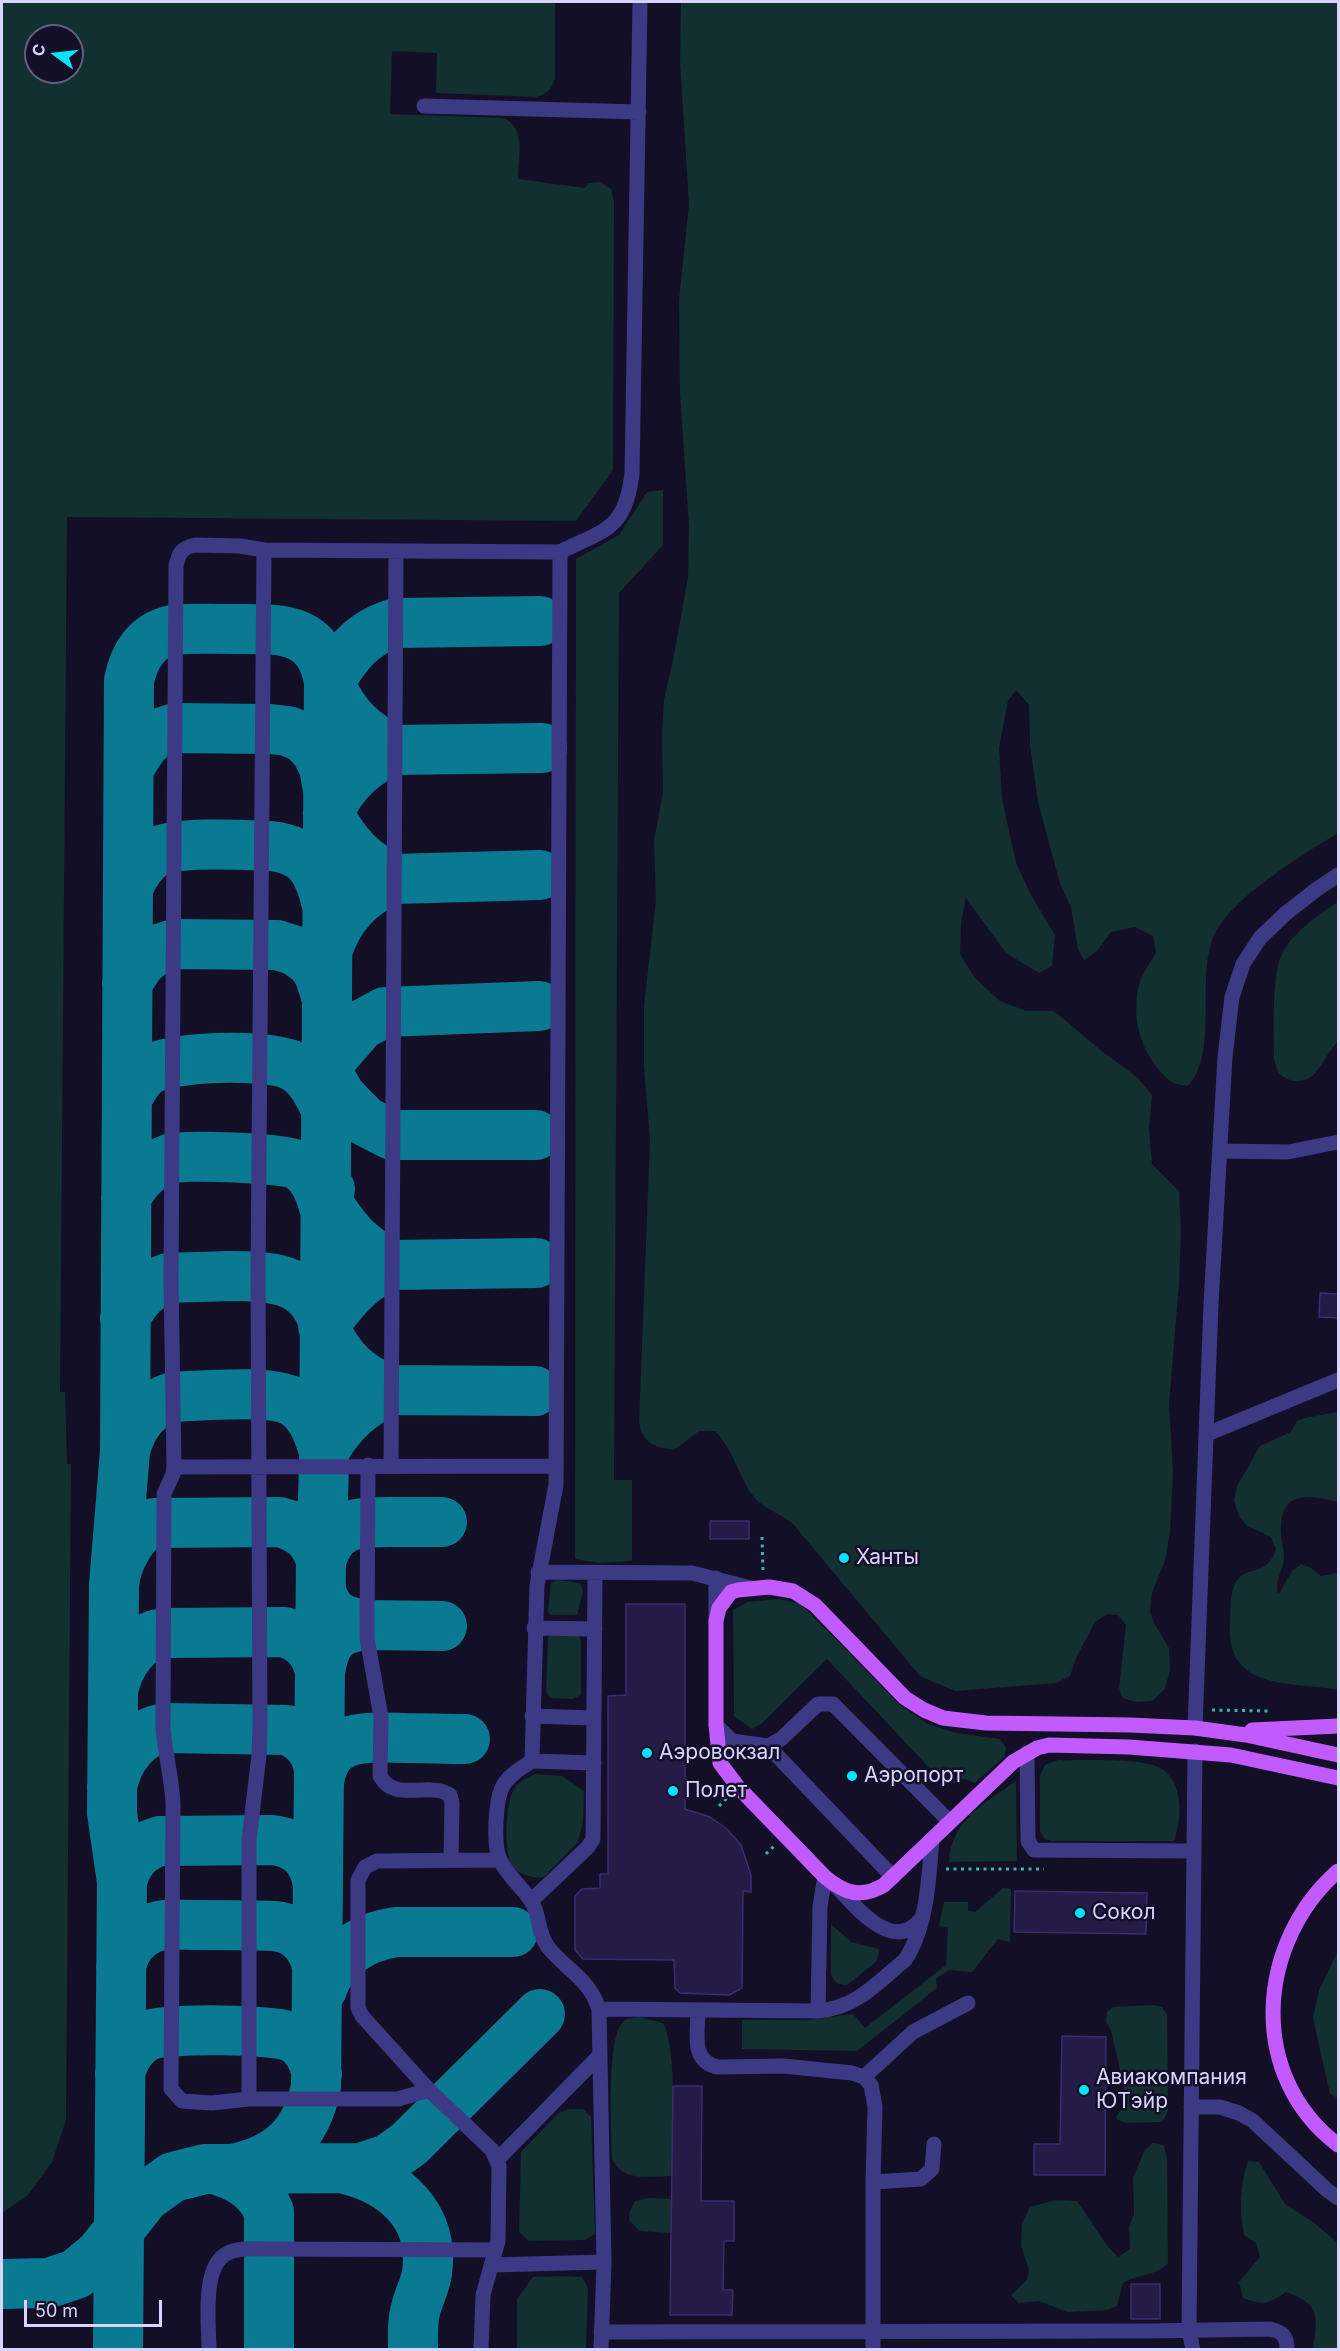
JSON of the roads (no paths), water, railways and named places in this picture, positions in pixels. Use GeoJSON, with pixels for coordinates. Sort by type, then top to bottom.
{"type":"FeatureCollection","features":[{"type":"Feature","properties":{"kind":"main road"},"geometry":{"type":"LineString","coordinates":[[1338,1755],[1195,1728],[986,1723],[944,1718],[904,1698],[815,1605],[804,1597],[783,1588],[751,1588],[731,1592],[719,1608],[716,1621],[716,1725],[720,1762],[726,1774],[831,1882],[845,1892],[860,1894],[878,1889],[995,1778],[1027,1753],[1048,1745],[1194,1751],[1273,1763],[1338,1778]]}},
{"type":"Feature","properties":{"kind":"main road"},"geometry":{"type":"LineString","coordinates":[[1218,1731],[1338,1726]]}},
{"type":"Feature","properties":{"kind":"main road"},"geometry":{"type":"LineString","coordinates":[[1194,1751],[1195,1728]]}},
{"type":"Feature","properties":{"kind":"main road"},"geometry":{"type":"LineString","coordinates":[[1338,1871],[1309,1902],[1288,1937],[1277,1971],[1273,2018],[1275,2040],[1291,2087],[1307,2115],[1338,2145]]}},
{"type":"Feature","properties":{"kind":"street"},"geometry":{"type":"LineString","coordinates":[[429,2090],[398,2099],[249,2098],[212,2103],[190,2102],[177,2097],[171,2089],[173,1785],[164,1749],[163,1728],[165,1488],[173,1474],[174,1467],[171,1267],[176,567],[184,548],[195,545],[240,546],[264,550],[560,552],[614,523],[626,506],[633,462],[640,2]]}},
{"type":"Feature","properties":{"kind":"street"},"geometry":{"type":"LineString","coordinates":[[424,106],[639,112]]}},
{"type":"Feature","properties":{"kind":"street"},"geometry":{"type":"LineString","coordinates":[[249,2098],[249,1840],[260,1737],[258,1276],[264,550]]}},
{"type":"Feature","properties":{"kind":"street"},"geometry":{"type":"LineString","coordinates":[[391,1465],[396,552]]}},
{"type":"Feature","properties":{"kind":"street"},"geometry":{"type":"LineString","coordinates":[[532,1761],[534,1628],[538,1572],[555,1494],[556,1466],[560,552]]}},
{"type":"Feature","properties":{"kind":"street"},"geometry":{"type":"LineString","coordinates":[[1195,1728],[1212,1304],[1225,1057],[1231,1007],[1243,964],[1260,938],[1285,914],[1338,875]]}},
{"type":"Feature","properties":{"kind":"street"},"geometry":{"type":"LineString","coordinates":[[1221,1151],[1288,1152],[1338,1142]]}},
{"type":"Feature","properties":{"kind":"street"},"geometry":{"type":"LineString","coordinates":[[1207,1434],[1338,1380]]}},
{"type":"Feature","properties":{"kind":"street"},"geometry":{"type":"LineString","coordinates":[[368,1465],[367,1638],[381,1718],[380,1776],[388,1786],[395,1789],[442,1791],[450,1794],[452,1803],[451,1860]]}},
{"type":"Feature","properties":{"kind":"street"},"geometry":{"type":"LineString","coordinates":[[174,1467],[556,1466]]}},
{"type":"Feature","properties":{"kind":"street"},"geometry":{"type":"LineString","coordinates":[[538,1572],[692,1573],[751,1588]]}},
{"type":"Feature","properties":{"kind":"street"},"geometry":{"type":"LineString","coordinates":[[531,1901],[588,1847],[592,1839],[595,1573]]}},
{"type":"Feature","properties":{"kind":"street"},"geometry":{"type":"LineString","coordinates":[[716,1578],[716,1621]]}},
{"type":"Feature","properties":{"kind":"street"},"geometry":{"type":"LineString","coordinates":[[534,1628],[595,1629]]}},
{"type":"Feature","properties":{"kind":"street"},"geometry":{"type":"LineString","coordinates":[[768,1746],[781,1738],[818,1704],[833,1704],[950,1822]]}},
{"type":"Feature","properties":{"kind":"street"},"geometry":{"type":"LineString","coordinates":[[532,1716],[594,1718]]}},
{"type":"Feature","properties":{"kind":"street"},"geometry":{"type":"LineString","coordinates":[[716,1725],[732,1741],[768,1746],[893,1877]]}},
{"type":"Feature","properties":{"kind":"street"},"geometry":{"type":"LineString","coordinates":[[1193,2349],[1189,2330],[1194,1751]]}},
{"type":"Feature","properties":{"kind":"street"},"geometry":{"type":"LineString","coordinates":[[1027,1753],[1028,1841],[1034,1850],[1193,1851]]}},
{"type":"Feature","properties":{"kind":"street"},"geometry":{"type":"LineString","coordinates":[[594,1763],[532,1761],[512,1774],[499,1795],[496,1840],[500,1860],[535,1908],[542,1939],[562,1962],[587,1984],[595,1995],[600,2009],[604,2262],[601,2349]]}},
{"type":"Feature","properties":{"kind":"street"},"geometry":{"type":"LineString","coordinates":[[600,2009],[818,2011],[843,2007],[855,2001],[905,1960],[915,1943],[921,1919],[932,1839]]}},
{"type":"Feature","properties":{"kind":"street"},"geometry":{"type":"LineString","coordinates":[[481,2349],[483,2295],[494,2257],[500,2210],[499,2166],[492,2150],[429,2090],[362,2016],[358,2008],[358,1880],[365,1867],[377,1861],[500,1860]]}},
{"type":"Feature","properties":{"kind":"street"},"geometry":{"type":"LineString","coordinates":[[818,2011],[820,1906],[831,1882],[866,1917],[887,1929],[906,1932],[914,1928],[921,1919]]}},
{"type":"Feature","properties":{"kind":"street"},"geometry":{"type":"LineString","coordinates":[[864,2077],[913,2032],[968,2002]]}},
{"type":"Feature","properties":{"kind":"street"},"geometry":{"type":"LineString","coordinates":[[698,2010],[700,2057],[708,2065],[804,2068],[864,2077],[871,2085],[875,2097],[873,2349]]}},
{"type":"Feature","properties":{"kind":"street"},"geometry":{"type":"LineString","coordinates":[[497,2160],[600,2055]]}},
{"type":"Feature","properties":{"kind":"street"},"geometry":{"type":"LineString","coordinates":[[1191,2107],[1228,2108],[1253,2121],[1338,2198]]}},
{"type":"Feature","properties":{"kind":"street"},"geometry":{"type":"LineString","coordinates":[[873,2182],[921,2179],[932,2169],[934,2144]]}},
{"type":"Feature","properties":{"kind":"street"},"geometry":{"type":"LineString","coordinates":[[209,2349],[211,2274],[216,2262],[226,2253],[238,2249],[604,2262]]}},
{"type":"Feature","properties":{"kind":"street"},"geometry":{"type":"LineString","coordinates":[[601,2332],[1279,2331],[1287,2339],[1287,2349]]}},
{"type":"Feature","properties":{"kind":"place","name":"Ханты"},"geometry":{"type":"Point","coordinates":[844,1558]}},
{"type":"Feature","properties":{"kind":"place","name":"Аэровокзал"},"geometry":{"type":"Point","coordinates":[647,1753]}},
{"type":"Feature","properties":{"kind":"place","name":"Аэропорт"},"geometry":{"type":"Point","coordinates":[852,1776]}},
{"type":"Feature","properties":{"kind":"place","name":"Полет"},"geometry":{"type":"Point","coordinates":[673,1791]}},
{"type":"Feature","properties":{"kind":"place","name":"Сокол"},"geometry":{"type":"Point","coordinates":[1080,1913]}},
{"type":"Feature","properties":{"kind":"place","name":"Авиакомпания ЮТэйр"},"geometry":{"type":"Point","coordinates":[1084,2090]}}]}
